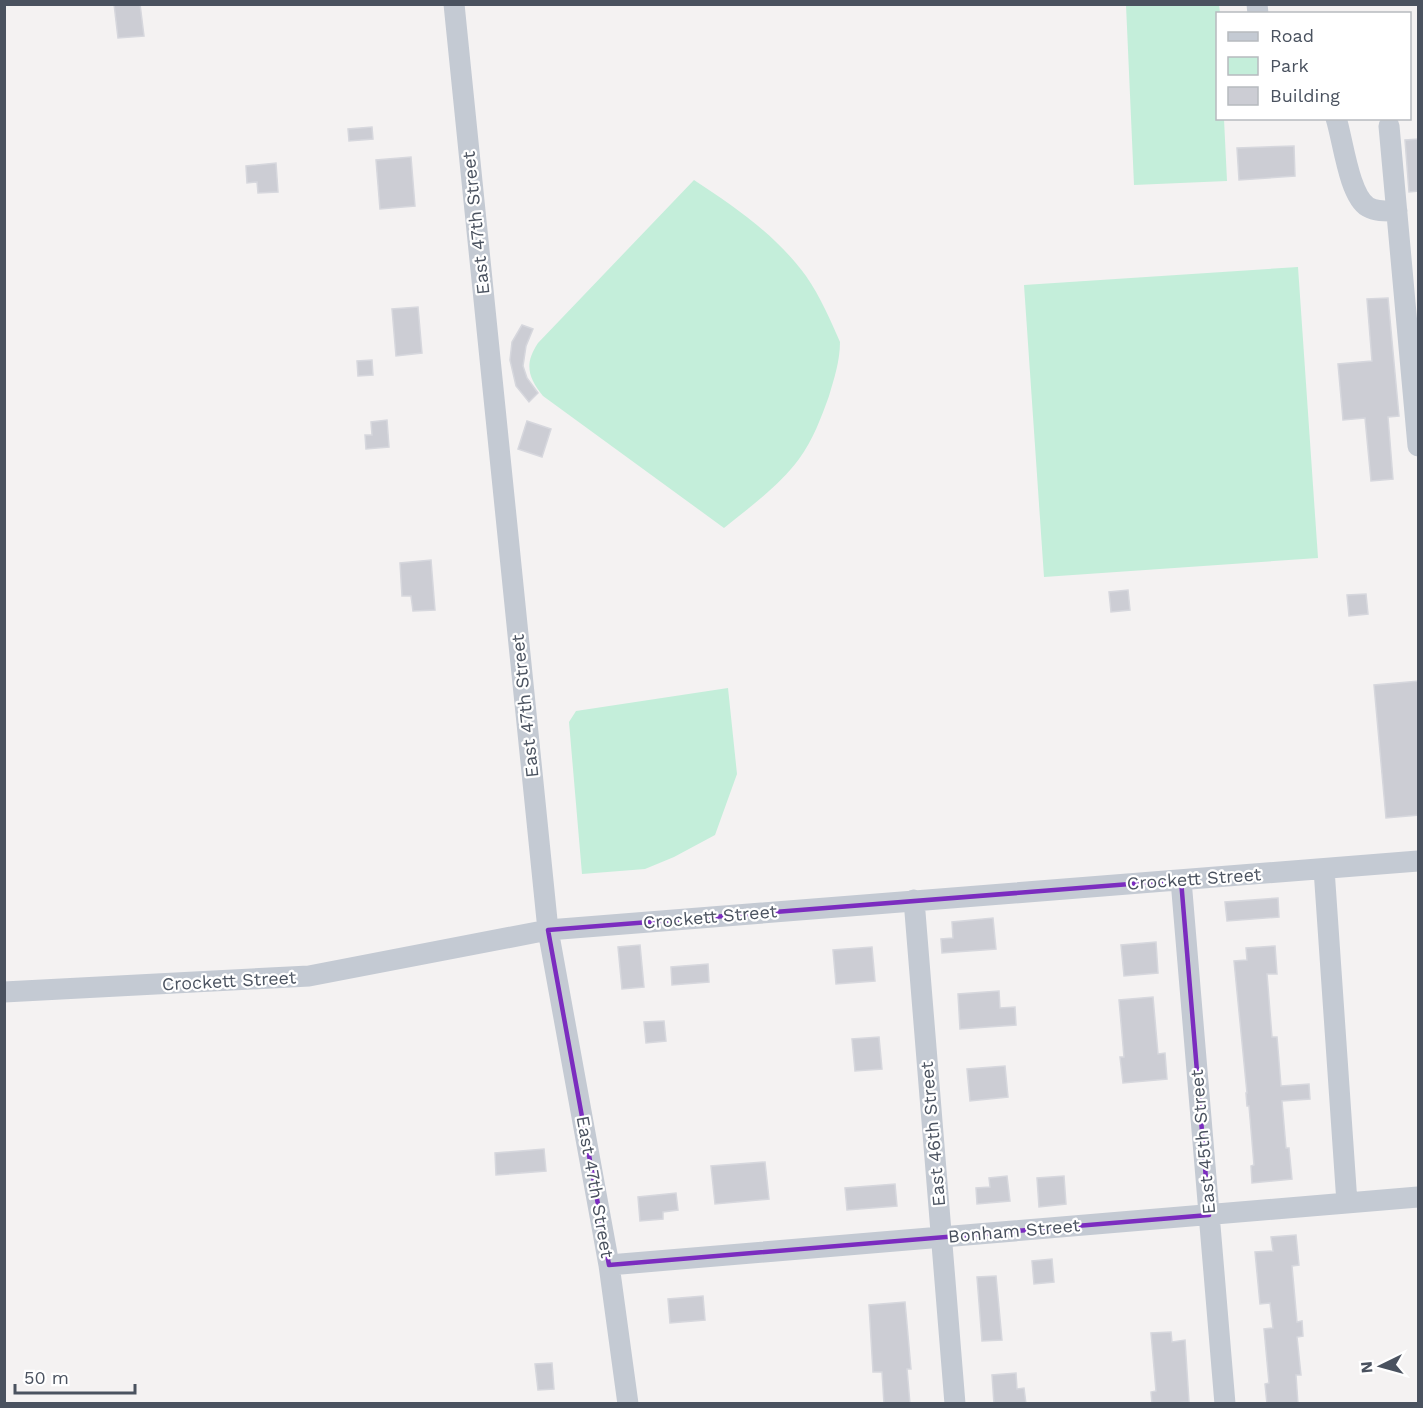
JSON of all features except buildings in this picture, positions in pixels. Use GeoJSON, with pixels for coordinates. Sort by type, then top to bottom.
{"type":"FeatureCollection","features":[{"type":"Feature","properties":{"kind":"street","name":"East 47th Street"},"geometry":{"type":"LineString","coordinates":[[454,4],[548,930],[609,1265],[628,1404]]}},
{"type":"Feature","properties":{"kind":"street"},"geometry":{"type":"LineString","coordinates":[[1337,120],[1358,196],[1369,207],[1377,211],[1397,211]]}},
{"type":"Feature","properties":{"kind":"street"},"geometry":{"type":"LineString","coordinates":[[1389,126],[1419,446]]}},
{"type":"Feature","properties":{"kind":"street","name":"Crockett Street"},"geometry":{"type":"LineString","coordinates":[[4,992],[309,976],[548,930],[1419,861]]}},
{"type":"Feature","properties":{"kind":"street"},"geometry":{"type":"LineString","coordinates":[[1324,869],[1347,1203]]}},
{"type":"Feature","properties":{"kind":"street","name":"East 45th Street"},"geometry":{"type":"LineString","coordinates":[[1181,880],[1225,1404]]}},
{"type":"Feature","properties":{"kind":"street","name":"East 46th Street"},"geometry":{"type":"LineString","coordinates":[[914,900],[955,1404]]}},
{"type":"Feature","properties":{"kind":"street","name":"Bonham Street"},"geometry":{"type":"LineString","coordinates":[[609,1265],[1419,1197]]}},
{"type":"Feature","properties":{"kind":"highlighted area"},"geometry":{"type":"Polygon","coordinates":[[[1181,880],[1209,1215],[609,1265],[548,930],[1181,880]]]}},
{"type":"Feature","properties":{"kind":"green space"},"geometry":{"type":"Polygon","coordinates":[[[1126,5],[1219,5],[1220,12],[1216,12],[1216,120],[1224,120],[1227,181],[1134,185],[1126,5]]]}},
{"type":"Feature","properties":{"kind":"green space"},"geometry":{"type":"Polygon","coordinates":[[[694,180],[755,223],[795,261],[816,292],[840,342],[838,363],[829,396],[804,452],[773,487],[724,528],[543,396],[534,383],[529,364],[538,343],[694,180]]]}},
{"type":"Feature","properties":{"kind":"green space"},"geometry":{"type":"Polygon","coordinates":[[[1298,267],[1318,558],[1044,577],[1024,285],[1298,267]]]}},
{"type":"Feature","properties":{"kind":"green space"},"geometry":{"type":"Polygon","coordinates":[[[728,688],[737,774],[715,835],[674,857],[645,869],[582,874],[569,722],[576,711],[728,688]]]}}]}
